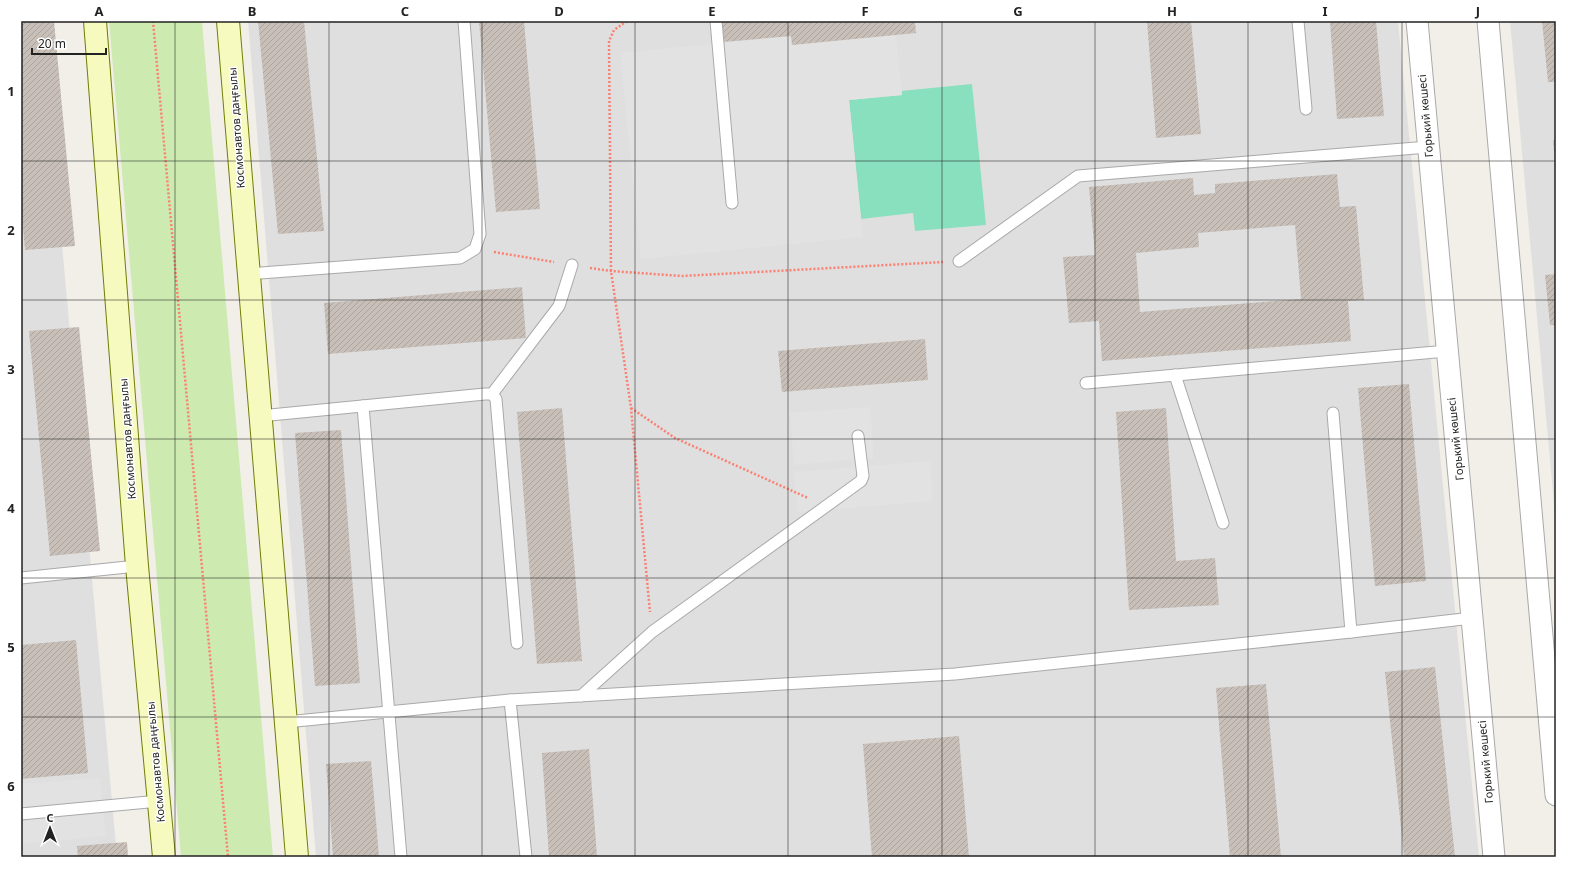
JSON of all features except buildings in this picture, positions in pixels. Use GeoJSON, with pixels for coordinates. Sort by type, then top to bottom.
{"type":"FeatureCollection","features":[{"type":"Feature","properties":{"kind":"street","name":"Космонавтов даңғылы"},"geometry":{"type":"LineString","coordinates":[[95,21],[137,566],[164,857]]}},
{"type":"Feature","properties":{"kind":"street","name":"Космонавтов даңғылы"},"geometry":{"type":"LineString","coordinates":[[228,21],[297,857]]}},
{"type":"Feature","properties":{"kind":"street","name":"Горький көшесі"},"geometry":{"type":"LineString","coordinates":[[1417,21],[1494,857]]}},
{"type":"Feature","properties":{"kind":"street"},"geometry":{"type":"LineString","coordinates":[[1488,21],[1547,596],[1556,795]]}},
{"type":"Feature","properties":{"kind":"lane"},"geometry":{"type":"LineString","coordinates":[[248,274],[460,258],[475,249],[480,234],[464,21]]}},
{"type":"Feature","properties":{"kind":"lane"},"geometry":{"type":"LineString","coordinates":[[716,21],[732,203]]}},
{"type":"Feature","properties":{"kind":"lane"},"geometry":{"type":"LineString","coordinates":[[1298,21],[1306,109]]}},
{"type":"Feature","properties":{"kind":"lane"},"geometry":{"type":"LineString","coordinates":[[959,261],[1078,176],[1428,147]]}},
{"type":"Feature","properties":{"kind":"lane"},"geometry":{"type":"LineString","coordinates":[[492,394],[559,306],[572,265]]}},
{"type":"Feature","properties":{"kind":"lane"},"geometry":{"type":"LineString","coordinates":[[1086,383],[1447,351]]}},
{"type":"Feature","properties":{"kind":"lane"},"geometry":{"type":"LineString","coordinates":[[1175,376],[1223,524]]}},
{"type":"Feature","properties":{"kind":"lane"},"geometry":{"type":"LineString","coordinates":[[260,416],[492,394]]}},
{"type":"Feature","properties":{"kind":"lane"},"geometry":{"type":"LineString","coordinates":[[492,394],[496,399],[517,643]]}},
{"type":"Feature","properties":{"kind":"lane"},"geometry":{"type":"LineString","coordinates":[[363,406],[401,857]]}},
{"type":"Feature","properties":{"kind":"lane"},"geometry":{"type":"LineString","coordinates":[[1333,413],[1351,632]]}},
{"type":"Feature","properties":{"kind":"lane"},"geometry":{"type":"LineString","coordinates":[[581,696],[652,632],[861,481],[863,476],[858,436]]}},
{"type":"Feature","properties":{"kind":"lane"},"geometry":{"type":"LineString","coordinates":[[21,578],[137,566]]}},
{"type":"Feature","properties":{"kind":"lane"},"geometry":{"type":"LineString","coordinates":[[286,722],[510,700],[954,674],[1472,618]]}},
{"type":"Feature","properties":{"kind":"lane"},"geometry":{"type":"LineString","coordinates":[[510,700],[526,857]]}},
{"type":"Feature","properties":{"kind":"lane"},"geometry":{"type":"LineString","coordinates":[[21,814],[159,801]]}},
{"type":"Feature","properties":{"kind":"path"},"geometry":{"type":"LineString","coordinates":[[153,21],[228,857]]}},
{"type":"Feature","properties":{"kind":"path"},"geometry":{"type":"LineString","coordinates":[[627,21],[614,30],[609,41],[611,271],[631,408],[652,632]]}},
{"type":"Feature","properties":{"kind":"path"},"geometry":{"type":"LineString","coordinates":[[475,249],[611,271],[682,276],[959,261]]}},
{"type":"Feature","properties":{"kind":"path"},"geometry":{"type":"LineString","coordinates":[[631,408],[676,438],[827,506]]}},
{"type":"Feature","properties":{"kind":"shaded area"},"geometry":{"type":"Polygon","coordinates":[[[21,21],[42,21],[117,857],[21,857],[21,21]]]}},
{"type":"Feature","properties":{"kind":"shaded area"},"geometry":{"type":"Polygon","coordinates":[[[248,21],[1398,21],[1479,857],[316,857],[248,21]]]}},
{"type":"Feature","properties":{"kind":"shaded area"},"geometry":{"type":"Polygon","coordinates":[[[1510,21],[1556,21],[1556,526],[1510,21]]]}},
{"type":"Feature","properties":{"kind":"shaded area"},"geometry":{"type":"Polygon","coordinates":[[[896,35],[902,95],[849,100],[863,237],[641,259],[620,53],[791,36],[792,45],[896,35]]]}},
{"type":"Feature","properties":{"kind":"shaded area"},"geometry":{"type":"Polygon","coordinates":[[[870,407],[874,458],[794,465],[790,413],[870,407]]]}},
{"type":"Feature","properties":{"kind":"shaded area"},"geometry":{"type":"Polygon","coordinates":[[[930,461],[933,501],[798,512],[794,472],[930,461]]]}},
{"type":"Feature","properties":{"kind":"shaded area"},"geometry":{"type":"Polygon","coordinates":[[[100,778],[106,836],[21,844],[21,784],[100,778]]]}},
{"type":"Feature","properties":{"kind":"green space"},"geometry":{"type":"Polygon","coordinates":[[[109,21],[202,21],[273,857],[181,857],[109,21]]]}},
{"type":"Feature","properties":{"kind":"green space"},"geometry":{"type":"Polygon","coordinates":[[[972,84],[986,225],[915,231],[913,213],[861,219],[849,100],[902,95],[901,91],[972,84]]]}}]}
